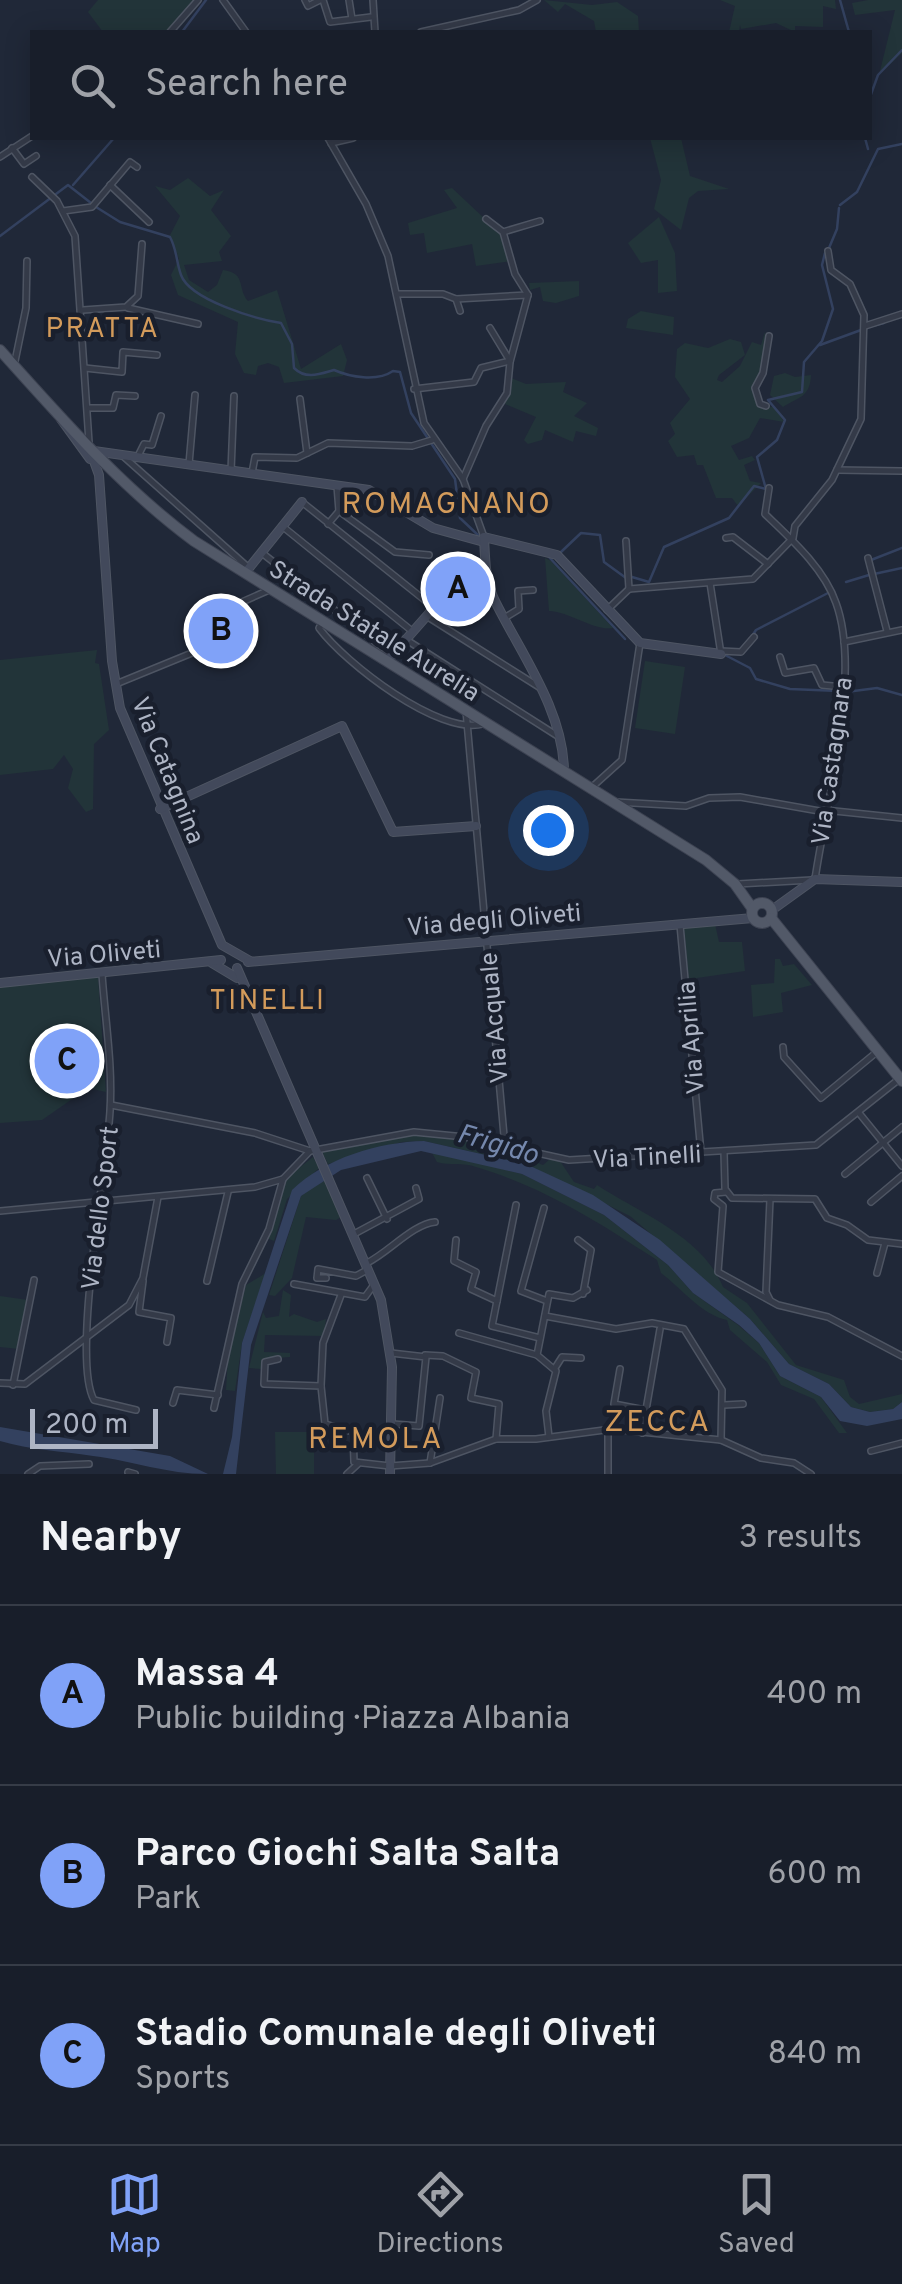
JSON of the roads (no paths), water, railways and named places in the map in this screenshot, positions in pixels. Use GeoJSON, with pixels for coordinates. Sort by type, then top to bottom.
{"type":"FeatureCollection","features":[{"type":"Feature","properties":{"kind":"main road","name":"Strada Statale Aurelia"},"geometry":{"type":"LineString","coordinates":[[0,350],[114,476],[166,520],[324,622],[389,658],[739,889],[901,1076]]}},
{"type":"Feature","properties":{"kind":"main road"},"geometry":{"type":"LineString","coordinates":[[61,419],[99,479],[114,476]]}},
{"type":"Feature","properties":{"kind":"main road"},"geometry":{"type":"LineString","coordinates":[[89,450],[139,454],[252,476],[378,493],[427,525],[553,552],[640,643],[721,652]]}},
{"type":"Feature","properties":{"kind":"main road","name":"Via Catagnina"},"geometry":{"type":"LineString","coordinates":[[89,450],[99,479],[116,684],[124,721],[221,957]]}},
{"type":"Feature","properties":{"kind":"main road"},"geometry":{"type":"LineString","coordinates":[[247,570],[302,502]]}},
{"type":"Feature","properties":{"kind":"main road"},"geometry":{"type":"LineString","coordinates":[[484,539],[491,594],[506,616],[539,687],[559,736],[564,772]]}},
{"type":"Feature","properties":{"kind":"main road"},"geometry":{"type":"LineString","coordinates":[[389,658],[461,578],[488,577]]}},
{"type":"Feature","properties":{"kind":"main road"},"geometry":{"type":"LineString","coordinates":[[160,809],[342,726],[393,832],[476,826]]}},
{"type":"Feature","properties":{"kind":"main road"},"geometry":{"type":"LineString","coordinates":[[761,911],[814,879],[902,882]]}},
{"type":"Feature","properties":{"kind":"main road","name":"Via degli Oliveti"},"geometry":{"type":"LineString","coordinates":[[236,965],[761,911]]}},
{"type":"Feature","properties":{"kind":"main road"},"geometry":{"type":"LineString","coordinates":[[221,957],[236,965]]}},
{"type":"Feature","properties":{"kind":"main road"},"geometry":{"type":"LineString","coordinates":[[221,957],[236,965],[375,1285],[391,1354],[389,1470]]}},
{"type":"Feature","properties":{"kind":"main road","name":"Via Oliveti"},"geometry":{"type":"LineString","coordinates":[[0,983],[221,957]]}},
{"type":"Feature","properties":{"kind":"street"},"geometry":{"type":"LineString","coordinates":[[172,30],[198,0]]}},
{"type":"Feature","properties":{"kind":"street"},"geometry":{"type":"LineString","coordinates":[[224,0],[245,30]]}},
{"type":"Feature","properties":{"kind":"street"},"geometry":{"type":"LineString","coordinates":[[306,0],[308,6],[322,0],[330,22],[370,17]]}},
{"type":"Feature","properties":{"kind":"street"},"geometry":{"type":"LineString","coordinates":[[349,0],[352,19]]}},
{"type":"Feature","properties":{"kind":"street"},"geometry":{"type":"LineString","coordinates":[[373,0],[370,17],[374,30]]}},
{"type":"Feature","properties":{"kind":"street"},"geometry":{"type":"LineString","coordinates":[[430,30],[519,10],[537,0]]}},
{"type":"Feature","properties":{"kind":"street"},"geometry":{"type":"LineString","coordinates":[[0,157],[30,137]]}},
{"type":"Feature","properties":{"kind":"street"},"geometry":{"type":"LineString","coordinates":[[330,140],[340,165],[366,204],[398,294],[413,389],[430,440],[464,479],[484,539]]}},
{"type":"Feature","properties":{"kind":"street"},"geometry":{"type":"LineString","coordinates":[[12,148],[24,164],[36,156]]}},
{"type":"Feature","properties":{"kind":"street"},"geometry":{"type":"LineString","coordinates":[[64,211],[92,207],[130,162],[136,167]]}},
{"type":"Feature","properties":{"kind":"street"},"geometry":{"type":"LineString","coordinates":[[32,177],[56,200],[75,236],[90,408],[89,450]]}},
{"type":"Feature","properties":{"kind":"street"},"geometry":{"type":"LineString","coordinates":[[110,184],[148,222]]}},
{"type":"Feature","properties":{"kind":"street"},"geometry":{"type":"LineString","coordinates":[[464,479],[478,442],[507,393],[510,361],[528,295],[515,274],[503,232],[486,219]]}},
{"type":"Feature","properties":{"kind":"street"},"geometry":{"type":"LineString","coordinates":[[503,232],[540,221]]}},
{"type":"Feature","properties":{"kind":"street"},"geometry":{"type":"LineString","coordinates":[[126,308],[139,294],[142,244]]}},
{"type":"Feature","properties":{"kind":"street"},"geometry":{"type":"LineString","coordinates":[[607,610],[628,589],[747,582],[793,538],[796,526],[836,470],[862,419],[864,326],[853,290],[831,270],[828,251]]}},
{"type":"Feature","properties":{"kind":"street"},"geometry":{"type":"LineString","coordinates":[[14,366],[26,308],[27,261]]}},
{"type":"Feature","properties":{"kind":"street"},"geometry":{"type":"LineString","coordinates":[[398,294],[442,294],[456,299],[528,295]]}},
{"type":"Feature","properties":{"kind":"street"},"geometry":{"type":"LineString","coordinates":[[456,299],[460,312]]}},
{"type":"Feature","properties":{"kind":"street"},"geometry":{"type":"LineString","coordinates":[[82,310],[126,308],[198,324]]}},
{"type":"Feature","properties":{"kind":"street"},"geometry":{"type":"LineString","coordinates":[[864,326],[902,314]]}},
{"type":"Feature","properties":{"kind":"street"},"geometry":{"type":"LineString","coordinates":[[490,328],[510,361]]}},
{"type":"Feature","properties":{"kind":"street"},"geometry":{"type":"LineString","coordinates":[[766,406],[758,400],[756,388],[763,373],[769,336]]}},
{"type":"Feature","properties":{"kind":"street"},"geometry":{"type":"LineString","coordinates":[[85,368],[122,372],[124,352],[157,355]]}},
{"type":"Feature","properties":{"kind":"street"},"geometry":{"type":"LineString","coordinates":[[413,389],[474,382],[478,370],[487,364],[510,361]]}},
{"type":"Feature","properties":{"kind":"street"},"geometry":{"type":"LineString","coordinates":[[90,408],[112,408],[116,395],[135,396]]}},
{"type":"Feature","properties":{"kind":"street"},"geometry":{"type":"LineString","coordinates":[[189,464],[195,395]]}},
{"type":"Feature","properties":{"kind":"street"},"geometry":{"type":"LineString","coordinates":[[231,472],[234,396]]}},
{"type":"Feature","properties":{"kind":"street"},"geometry":{"type":"LineString","coordinates":[[300,399],[307,453]]}},
{"type":"Feature","properties":{"kind":"street"},"geometry":{"type":"LineString","coordinates":[[139,454],[144,444],[152,445],[161,416]]}},
{"type":"Feature","properties":{"kind":"street"},"geometry":{"type":"LineString","coordinates":[[252,476],[252,458],[283,460],[328,444],[412,446],[430,440]]}},
{"type":"Feature","properties":{"kind":"street"},"geometry":{"type":"LineString","coordinates":[[118,452],[247,570]]}},
{"type":"Feature","properties":{"kind":"street"},"geometry":{"type":"LineString","coordinates":[[836,470],[902,471]]}},
{"type":"Feature","properties":{"kind":"street"},"geometry":{"type":"LineString","coordinates":[[328,524],[339,511],[337,486]]}},
{"type":"Feature","properties":{"kind":"street","name":"Via Castagnara"},"geometry":{"type":"LineString","coordinates":[[769,488],[765,514],[793,538],[832,593],[844,642],[843,687],[814,879]]}},
{"type":"Feature","properties":{"kind":"street"},"geometry":{"type":"LineString","coordinates":[[302,502],[432,606]]}},
{"type":"Feature","properties":{"kind":"street"},"geometry":{"type":"LineString","coordinates":[[339,511],[395,552],[429,555]]}},
{"type":"Feature","properties":{"kind":"street"},"geometry":{"type":"LineString","coordinates":[[282,526],[412,631]]}},
{"type":"Feature","properties":{"kind":"street"},"geometry":{"type":"LineString","coordinates":[[726,538],[733,537],[769,565]]}},
{"type":"Feature","properties":{"kind":"street"},"geometry":{"type":"LineString","coordinates":[[626,541],[628,589]]}},
{"type":"Feature","properties":{"kind":"street"},"geometry":{"type":"LineString","coordinates":[[262,552],[389,658]]}},
{"type":"Feature","properties":{"kind":"street"},"geometry":{"type":"LineString","coordinates":[[868,558],[887,631]]}},
{"type":"Feature","properties":{"kind":"street"},"geometry":{"type":"LineString","coordinates":[[710,583],[721,652],[741,652],[754,636]]}},
{"type":"Feature","properties":{"kind":"street"},"geometry":{"type":"LineString","coordinates":[[116,684],[209,646],[212,639],[208,617],[272,589]]}},
{"type":"Feature","properties":{"kind":"street"},"geometry":{"type":"LineString","coordinates":[[506,616],[519,609],[518,592],[533,590]]}},
{"type":"Feature","properties":{"kind":"street"},"geometry":{"type":"LineString","coordinates":[[426,615],[539,687]]}},
{"type":"Feature","properties":{"kind":"street"},"geometry":{"type":"LineString","coordinates":[[324,622],[319,628],[326,637],[401,698],[468,728],[486,723]]}},
{"type":"Feature","properties":{"kind":"street"},"geometry":{"type":"LineString","coordinates":[[844,642],[902,630]]}},
{"type":"Feature","properties":{"kind":"street"},"geometry":{"type":"LineString","coordinates":[[405,639],[559,736]]}},
{"type":"Feature","properties":{"kind":"street"},"geometry":{"type":"LineString","coordinates":[[590,788],[622,760],[640,643]]}},
{"type":"Feature","properties":{"kind":"street"},"geometry":{"type":"LineString","coordinates":[[780,657],[786,673],[815,668],[820,684],[843,687]]}},
{"type":"Feature","properties":{"kind":"street","name":"Via Acquale"},"geometry":{"type":"LineString","coordinates":[[466,711],[505,1146]]}},
{"type":"Feature","properties":{"kind":"street"},"geometry":{"type":"LineString","coordinates":[[614,803],[686,806],[731,797],[902,818]]}},
{"type":"Feature","properties":{"kind":"street"},"geometry":{"type":"LineString","coordinates":[[739,889],[814,879]]}},
{"type":"Feature","properties":{"kind":"street","name":"Via Aprilia"},"geometry":{"type":"LineString","coordinates":[[680,922],[701,1153]]}},
{"type":"Feature","properties":{"kind":"street","name":"Via dello Sport"},"geometry":{"type":"LineString","coordinates":[[102,974],[111,1106],[87,1312],[92,1397],[136,1410]]}},
{"type":"Feature","properties":{"kind":"street"},"geometry":{"type":"LineString","coordinates":[[783,1046],[784,1056],[822,1098],[881,1055]]}},
{"type":"Feature","properties":{"kind":"street","name":"Via Tinelli"},"geometry":{"type":"LineString","coordinates":[[314,1152],[414,1132],[440,1132],[569,1160],[816,1145],[901,1076]]}},
{"type":"Feature","properties":{"kind":"street"},"geometry":{"type":"LineString","coordinates":[[111,1106],[256,1133],[314,1152]]}},
{"type":"Feature","properties":{"kind":"street"},"geometry":{"type":"LineString","coordinates":[[858,1113],[902,1166]]}},
{"type":"Feature","properties":{"kind":"street"},"geometry":{"type":"LineString","coordinates":[[845,1174],[902,1127]]}},
{"type":"Feature","properties":{"kind":"street"},"geometry":{"type":"LineString","coordinates":[[0,1211],[229,1190],[282,1179],[314,1152]]}},
{"type":"Feature","properties":{"kind":"street"},"geometry":{"type":"LineString","coordinates":[[724,1152],[726,1192]]}},
{"type":"Feature","properties":{"kind":"street"},"geometry":{"type":"LineString","coordinates":[[871,1202],[902,1176]]}},
{"type":"Feature","properties":{"kind":"street"},"geometry":{"type":"LineString","coordinates":[[367,1178],[387,1219]]}},
{"type":"Feature","properties":{"kind":"street"},"geometry":{"type":"LineString","coordinates":[[214,1408],[242,1284],[269,1228],[282,1179]]}},
{"type":"Feature","properties":{"kind":"street"},"geometry":{"type":"LineString","coordinates":[[354,1234],[418,1199],[416,1188]]}},
{"type":"Feature","properties":{"kind":"street"},"geometry":{"type":"LineString","coordinates":[[207,1280],[229,1190]]}},
{"type":"Feature","properties":{"kind":"street"},"geometry":{"type":"LineString","coordinates":[[902,1244],[871,1241],[847,1225],[830,1220],[815,1199],[746,1201],[726,1192],[714,1194],[714,1200],[723,1206],[716,1268],[772,1302],[828,1317],[902,1356]]}},
{"type":"Feature","properties":{"kind":"street"},"geometry":{"type":"LineString","coordinates":[[158,1196],[139,1312],[171,1318],[167,1342]]}},
{"type":"Feature","properties":{"kind":"street"},"geometry":{"type":"LineString","coordinates":[[770,1199],[766,1292],[772,1302]]}},
{"type":"Feature","properties":{"kind":"street"},"geometry":{"type":"LineString","coordinates":[[516,1205],[492,1326],[540,1338]]}},
{"type":"Feature","properties":{"kind":"street"},"geometry":{"type":"LineString","coordinates":[[544,1208],[521,1291],[548,1300]]}},
{"type":"Feature","properties":{"kind":"street"},"geometry":{"type":"LineString","coordinates":[[326,1278],[317,1278],[318,1269],[359,1276],[424,1223],[435,1222]]}},
{"type":"Feature","properties":{"kind":"street"},"geometry":{"type":"LineString","coordinates":[[456,1240],[454,1261],[476,1270],[471,1289],[497,1301]]}},
{"type":"Feature","properties":{"kind":"street"},"geometry":{"type":"LineString","coordinates":[[537,1355],[550,1294],[573,1298],[585,1292],[591,1250],[578,1240]]}},
{"type":"Feature","properties":{"kind":"street"},"geometry":{"type":"LineString","coordinates":[[876,1273],[884,1243]]}},
{"type":"Feature","properties":{"kind":"street"},"geometry":{"type":"LineString","coordinates":[[0,1382],[25,1384],[88,1339],[128,1307],[143,1278]]}},
{"type":"Feature","properties":{"kind":"street"},"geometry":{"type":"LineString","coordinates":[[13,1385],[34,1280]]}},
{"type":"Feature","properties":{"kind":"street"},"geometry":{"type":"LineString","coordinates":[[294,1284],[341,1296],[369,1296],[375,1285]]}},
{"type":"Feature","properties":{"kind":"street"},"geometry":{"type":"LineString","coordinates":[[341,1296],[323,1343],[320,1386],[324,1424],[352,1432],[351,1459],[360,1463],[389,1470],[430,1463],[496,1439],[608,1429],[721,1440],[761,1458],[794,1464],[811,1474]]}},
{"type":"Feature","properties":{"kind":"street"},"geometry":{"type":"LineString","coordinates":[[544,1316],[616,1329],[652,1323],[681,1327],[714,1370],[724,1405],[721,1440]]}},
{"type":"Feature","properties":{"kind":"street"},"geometry":{"type":"LineString","coordinates":[[642,1433],[659,1356],[660,1328]]}},
{"type":"Feature","properties":{"kind":"street"},"geometry":{"type":"LineString","coordinates":[[460,1332],[537,1355],[555,1368]]}},
{"type":"Feature","properties":{"kind":"street"},"geometry":{"type":"LineString","coordinates":[[391,1354],[443,1356],[476,1372],[471,1398],[499,1404],[496,1439]]}},
{"type":"Feature","properties":{"kind":"street"},"geometry":{"type":"LineString","coordinates":[[392,1424],[419,1426],[425,1355]]}},
{"type":"Feature","properties":{"kind":"street"},"geometry":{"type":"LineString","coordinates":[[550,1436],[546,1411],[555,1386],[555,1368],[562,1357],[581,1358]]}},
{"type":"Feature","properties":{"kind":"street"},"geometry":{"type":"LineString","coordinates":[[278,1359],[264,1362],[264,1384],[320,1386]]}},
{"type":"Feature","properties":{"kind":"street"},"geometry":{"type":"LineString","coordinates":[[620,1369],[614,1404],[645,1410]]}},
{"type":"Feature","properties":{"kind":"street"},"geometry":{"type":"LineString","coordinates":[[172,1403],[177,1390],[218,1394]]}},
{"type":"Feature","properties":{"kind":"street"},"geometry":{"type":"LineString","coordinates":[[430,1463],[440,1398]]}},
{"type":"Feature","properties":{"kind":"street"},"geometry":{"type":"LineString","coordinates":[[724,1405],[742,1404]]}},
{"type":"Feature","properties":{"kind":"street"},"geometry":{"type":"LineString","coordinates":[[608,1429],[608,1474]]}},
{"type":"Feature","properties":{"kind":"street"},"geometry":{"type":"LineString","coordinates":[[871,1451],[902,1442]]}},
{"type":"Feature","properties":{"kind":"street"},"geometry":{"type":"LineString","coordinates":[[347,1474],[360,1463]]}},
{"type":"Feature","properties":{"kind":"street"},"geometry":{"type":"LineString","coordinates":[[28,1474],[40,1466],[89,1464]]}},
{"type":"Feature","properties":{"kind":"water"},"geometry":{"type":"Polygon","coordinates":[[[424,1141],[526,1164],[593,1195],[660,1240],[750,1319],[789,1364],[829,1384],[851,1407],[870,1412],[893,1409],[902,1402],[902,1419],[867,1426],[840,1421],[821,1397],[780,1376],[759,1343],[739,1325],[693,1293],[668,1265],[604,1215],[522,1174],[421,1151],[341,1170],[301,1196],[251,1345],[236,1474],[223,1474],[232,1437],[242,1343],[292,1190],[320,1169],[353,1154],[424,1141]]]}},
{"type":"Feature","properties":{"kind":"water"},"geometry":{"type":"Polygon","coordinates":[[[0,1427],[170,1456],[208,1474],[12,1444],[0,1441],[0,1427]]]}},
{"type":"Feature","properties":{"kind":"waterway"},"geometry":{"type":"LineString","coordinates":[[184,30],[206,0]]}},
{"type":"Feature","properties":{"kind":"waterway"},"geometry":{"type":"LineString","coordinates":[[840,0],[848,30]]}},
{"type":"Feature","properties":{"kind":"waterway"},"geometry":{"type":"LineString","coordinates":[[872,92],[878,75],[902,50]]}},
{"type":"Feature","properties":{"kind":"waterway"},"geometry":{"type":"LineString","coordinates":[[73,185],[112,140]]}},
{"type":"Feature","properties":{"kind":"waterway"},"geometry":{"type":"LineString","coordinates":[[866,140],[868,149]]}},
{"type":"Feature","properties":{"kind":"waterway"},"geometry":{"type":"LineString","coordinates":[[840,205],[857,192],[878,149],[902,144]]}},
{"type":"Feature","properties":{"kind":"waterway"},"geometry":{"type":"LineString","coordinates":[[0,236],[68,185],[91,203]]}},
{"type":"Feature","properties":{"kind":"waterway"},"geometry":{"type":"LineString","coordinates":[[96,207],[120,222],[170,237],[181,275],[197,292],[241,313],[281,323],[292,344],[294,368],[299,372],[313,375],[334,370],[372,377],[400,372],[411,413],[455,479],[460,518],[479,536]]}},
{"type":"Feature","properties":{"kind":"waterway"},"geometry":{"type":"LineString","coordinates":[[829,248],[837,229],[839,208]]}},
{"type":"Feature","properties":{"kind":"waterway"},"geometry":{"type":"LineString","coordinates":[[632,577],[649,582],[664,547],[729,518],[754,486],[766,489],[757,457],[777,440],[785,420],[768,400],[802,392],[804,362],[822,341],[833,309],[822,265],[825,253]]}},
{"type":"Feature","properties":{"kind":"waterway"},"geometry":{"type":"LineString","coordinates":[[868,327],[884,323]]}},
{"type":"Feature","properties":{"kind":"waterway"},"geometry":{"type":"LineString","coordinates":[[820,345],[861,330]]}},
{"type":"Feature","properties":{"kind":"waterway"},"geometry":{"type":"LineString","coordinates":[[561,552],[581,533],[600,535],[604,562],[626,578]]}},
{"type":"Feature","properties":{"kind":"waterway"},"geometry":{"type":"LineString","coordinates":[[871,560],[902,548]]}},
{"type":"Feature","properties":{"kind":"waterway"},"geometry":{"type":"LineString","coordinates":[[548,556],[625,639]]}},
{"type":"Feature","properties":{"kind":"waterway"},"geometry":{"type":"LineString","coordinates":[[874,574],[902,568]]}},
{"type":"Feature","properties":{"kind":"waterway"},"geometry":{"type":"LineString","coordinates":[[846,582],[869,575]]}},
{"type":"Feature","properties":{"kind":"waterway"},"geometry":{"type":"LineString","coordinates":[[750,639],[756,630],[828,593]]}},
{"type":"Feature","properties":{"kind":"waterway"},"geometry":{"type":"LineString","coordinates":[[725,655],[750,668],[756,679],[790,689],[839,691]]}},
{"type":"Feature","properties":{"kind":"waterway"},"geometry":{"type":"LineString","coordinates":[[846,692],[877,688],[902,695]]}},
{"type":"Feature","properties":{"kind":"place","name":"Massa 4"},"geometry":{"type":"Point","coordinates":[458,589]}},
{"type":"Feature","properties":{"kind":"place","name":"Parco Giochi Salta Salta"},"geometry":{"type":"Point","coordinates":[221,631]}},
{"type":"Feature","properties":{"kind":"place","name":"Stadio Comunale degli Oliveti"},"geometry":{"type":"Point","coordinates":[67,1061]}},
{"type":"Feature","properties":{"kind":"district","name":"PRATTA"},"geometry":{"type":"Point","coordinates":[103,327]}},
{"type":"Feature","properties":{"kind":"district","name":"ROMAGNANO"},"geometry":{"type":"Point","coordinates":[447,503]}},
{"type":"Feature","properties":{"kind":"district","name":"TINELLI"},"geometry":{"type":"Point","coordinates":[268,999]}},
{"type":"Feature","properties":{"kind":"district","name":"ZECCA"},"geometry":{"type":"Point","coordinates":[658,1421]}},
{"type":"Feature","properties":{"kind":"district","name":"REMOLA"},"geometry":{"type":"Point","coordinates":[376,1438]}},
{"type":"Feature","properties":{"kind":"water label","name":"Frigido"},"geometry":{"type":"Point","coordinates":[498,1143]}}]}
